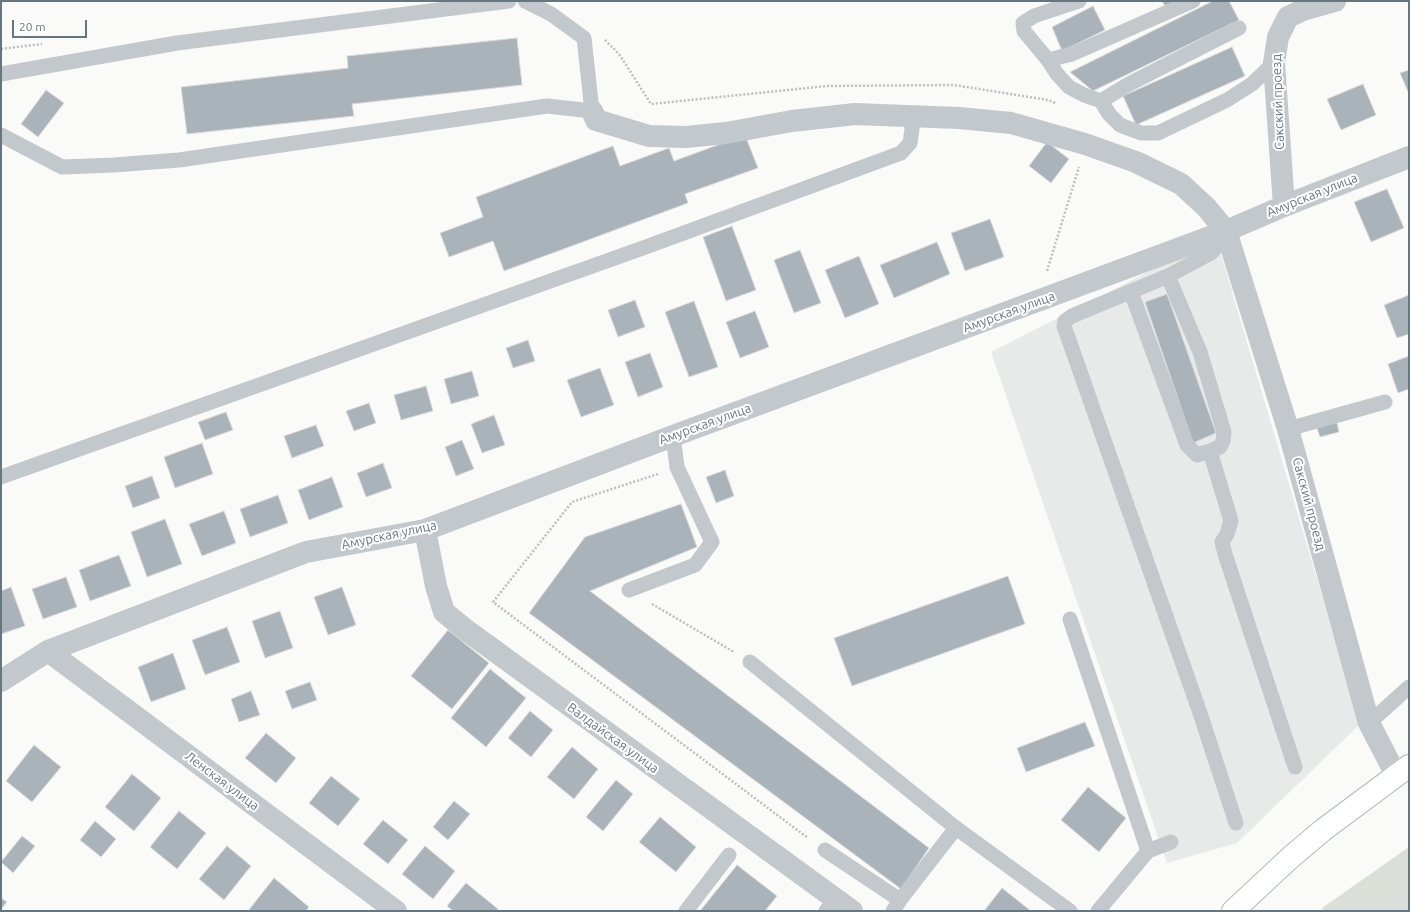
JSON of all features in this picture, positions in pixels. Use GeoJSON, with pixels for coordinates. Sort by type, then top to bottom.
{"type":"FeatureCollection","features":[{"type":"Feature","properties":{"kind":"main road"},"geometry":{"type":"LineString","coordinates":[[1233,911],[1291,857],[1323,830],[1403,770]]}},
{"type":"Feature","properties":{"kind":"street","name":"Сакский проезд"},"geometry":{"type":"LineString","coordinates":[[1284,206],[1274,63],[1278,37],[1288,17],[1303,10],[1335,1]]}},
{"type":"Feature","properties":{"kind":"street"},"geometry":{"type":"LineString","coordinates":[[592,111],[596,120],[649,136],[686,137],[726,133],[792,121],[855,114],[911,115],[1011,123],[1085,144],[1136,162],[1181,184],[1206,207],[1226,231]]}},
{"type":"Feature","properties":{"kind":"street","name":"Амурская улица"},"geometry":{"type":"LineString","coordinates":[[1,681],[48,651],[306,552],[424,530],[1226,231],[1284,206],[1409,157]]}},
{"type":"Feature","properties":{"kind":"street","name":"Сакский проезд"},"geometry":{"type":"LineString","coordinates":[[1226,231],[1288,429],[1369,723],[1403,770]]}},
{"type":"Feature","properties":{"kind":"street","name":"Валдайская улица"},"geometry":{"type":"LineString","coordinates":[[424,530],[436,586],[444,612],[466,630],[838,907]]}},
{"type":"Feature","properties":{"kind":"street","name":"Ленская улица"},"geometry":{"type":"LineString","coordinates":[[48,651],[396,911]]}},
{"type":"Feature","properties":{"kind":"lane"},"geometry":{"type":"LineString","coordinates":[[1,74],[177,43],[509,1]]}},
{"type":"Feature","properties":{"kind":"lane"},"geometry":{"type":"LineString","coordinates":[[1,135],[62,167],[77,167],[179,160],[547,106],[592,111],[584,38],[551,14],[525,1]]}},
{"type":"Feature","properties":{"kind":"lane"},"geometry":{"type":"LineString","coordinates":[[1080,1],[1034,16],[1023,23],[1024,31],[1048,60],[1057,74],[1069,87],[1100,101],[1109,114],[1120,125],[1141,133],[1158,133],[1227,100],[1252,84],[1274,63]]}},
{"type":"Feature","properties":{"kind":"lane"},"geometry":{"type":"LineString","coordinates":[[1048,60],[1072,54],[1193,1]]}},
{"type":"Feature","properties":{"kind":"lane"},"geometry":{"type":"LineString","coordinates":[[1100,101],[1129,84],[1239,28]]}},
{"type":"Feature","properties":{"kind":"lane"},"geometry":{"type":"LineString","coordinates":[[1,477],[643,248],[901,153],[910,143],[912,128],[911,115]]}},
{"type":"Feature","properties":{"kind":"lane"},"geometry":{"type":"LineString","coordinates":[[1226,231],[1218,245],[1211,253],[1168,276],[1072,316],[1065,321],[1064,326],[1200,714],[1236,823]]}},
{"type":"Feature","properties":{"kind":"lane"},"geometry":{"type":"LineString","coordinates":[[1131,292],[1186,445],[1197,455],[1220,447],[1223,441],[1224,432],[1200,352],[1168,276]]}},
{"type":"Feature","properties":{"kind":"lane"},"geometry":{"type":"LineString","coordinates":[[1288,429],[1385,402]]}},
{"type":"Feature","properties":{"kind":"lane"},"geometry":{"type":"LineString","coordinates":[[629,590],[695,565],[712,542],[677,467],[673,436]]}},
{"type":"Feature","properties":{"kind":"lane"},"geometry":{"type":"LineString","coordinates":[[1210,451],[1231,521],[1227,534],[1222,542],[1225,554],[1295,767]]}},
{"type":"Feature","properties":{"kind":"lane"},"geometry":{"type":"LineString","coordinates":[[1070,619],[1148,851]]}},
{"type":"Feature","properties":{"kind":"lane"},"geometry":{"type":"LineString","coordinates":[[750,662],[956,828],[1070,911]]}},
{"type":"Feature","properties":{"kind":"lane"},"geometry":{"type":"LineString","coordinates":[[1369,723],[1409,687]]}},
{"type":"Feature","properties":{"kind":"lane"},"geometry":{"type":"LineString","coordinates":[[825,850],[897,906],[956,828]]}},
{"type":"Feature","properties":{"kind":"lane"},"geometry":{"type":"LineString","coordinates":[[1098,911],[1148,851],[1171,842]]}},
{"type":"Feature","properties":{"kind":"lane"},"geometry":{"type":"LineString","coordinates":[[686,911],[729,855]]}},
{"type":"Feature","properties":{"kind":"path"},"geometry":{"type":"LineString","coordinates":[[677,467],[618,488],[572,502],[493,602],[825,850]]}},
{"type":"Feature","properties":{"kind":"path"},"geometry":{"type":"LineString","coordinates":[[629,590],[750,662]]}},
{"type":"Feature","properties":{"kind":"shaded area"},"geometry":{"type":"Polygon","coordinates":[[[1189,251],[1220,252],[1360,724],[1237,843],[1167,863],[991,352],[1189,251]]]}},
{"type":"Feature","properties":{"kind":"shaded area"},"geometry":{"type":"Polygon","coordinates":[[[1409,847],[1409,911],[1324,911],[1322,908],[1409,847]]]}},
{"type":"Feature","properties":{"kind":"building"},"geometry":{"type":"Polygon","coordinates":[[[1162,1],[1176,1],[1165,6],[1162,1]]]}},
{"type":"Feature","properties":{"kind":"building"},"geometry":{"type":"Polygon","coordinates":[[[1213,1],[1229,1],[1239,20],[1093,91],[1070,72],[1213,1]]]}},
{"type":"Feature","properties":{"kind":"building"},"geometry":{"type":"Polygon","coordinates":[[[1093,6],[1105,30],[1062,51],[1052,27],[1093,6]]]}},
{"type":"Feature","properties":{"kind":"building"},"geometry":{"type":"Polygon","coordinates":[[[517,38],[522,85],[352,104],[354,116],[187,134],[181,87],[348,68],[347,56],[517,38]]]}},
{"type":"Feature","properties":{"kind":"building"},"geometry":{"type":"Polygon","coordinates":[[[1232,47],[1245,76],[1136,125],[1123,96],[1232,47]]]}},
{"type":"Feature","properties":{"kind":"building"},"geometry":{"type":"Polygon","coordinates":[[[1409,70],[1409,94],[1400,73],[1409,70]]]}},
{"type":"Feature","properties":{"kind":"building"},"geometry":{"type":"Polygon","coordinates":[[[1363,84],[1376,115],[1341,130],[1327,99],[1363,84]]]}},
{"type":"Feature","properties":{"kind":"building"},"geometry":{"type":"Polygon","coordinates":[[[46,90],[64,103],[38,137],[21,124],[46,90]]]}},
{"type":"Feature","properties":{"kind":"building"},"geometry":{"type":"Polygon","coordinates":[[[745,135],[758,168],[685,194],[688,203],[504,271],[493,241],[449,257],[440,233],[483,217],[476,197],[613,146],[620,166],[669,148],[674,161],[745,135]]]}},
{"type":"Feature","properties":{"kind":"building"},"geometry":{"type":"Polygon","coordinates":[[[1047,142],[1069,159],[1051,183],[1029,166],[1047,142]]]}},
{"type":"Feature","properties":{"kind":"building"},"geometry":{"type":"Polygon","coordinates":[[[1387,189],[1404,228],[1371,242],[1354,202],[1387,189]]]}},
{"type":"Feature","properties":{"kind":"building"},"geometry":{"type":"Polygon","coordinates":[[[990,219],[1004,257],[965,271],[951,233],[990,219]]]}},
{"type":"Feature","properties":{"kind":"building"},"geometry":{"type":"Polygon","coordinates":[[[732,226],[756,290],[726,301],[703,237],[732,226]]]}},
{"type":"Feature","properties":{"kind":"building"},"geometry":{"type":"Polygon","coordinates":[[[937,242],[950,274],[894,298],[880,265],[937,242]]]}},
{"type":"Feature","properties":{"kind":"building"},"geometry":{"type":"Polygon","coordinates":[[[800,250],[821,303],[794,313],[774,260],[800,250]]]}},
{"type":"Feature","properties":{"kind":"building"},"geometry":{"type":"Polygon","coordinates":[[[859,256],[879,304],[845,318],[825,270],[859,256]]]}},
{"type":"Feature","properties":{"kind":"building"},"geometry":{"type":"Polygon","coordinates":[[[1167,294],[1216,433],[1193,443],[1145,302],[1167,294]]]}},
{"type":"Feature","properties":{"kind":"building"},"geometry":{"type":"Polygon","coordinates":[[[1409,295],[1409,334],[1397,338],[1384,305],[1409,295]]]}},
{"type":"Feature","properties":{"kind":"building"},"geometry":{"type":"Polygon","coordinates":[[[635,300],[645,327],[618,337],[608,310],[635,300]]]}},
{"type":"Feature","properties":{"kind":"building"},"geometry":{"type":"Polygon","coordinates":[[[694,301],[718,367],[689,377],[665,312],[694,301]]]}},
{"type":"Feature","properties":{"kind":"building"},"geometry":{"type":"Polygon","coordinates":[[[755,311],[769,347],[740,358],[726,322],[755,311]]]}},
{"type":"Feature","properties":{"kind":"building"},"geometry":{"type":"Polygon","coordinates":[[[528,340],[535,361],[513,368],[506,348],[528,340]]]}},
{"type":"Feature","properties":{"kind":"building"},"geometry":{"type":"Polygon","coordinates":[[[650,353],[663,387],[638,397],[625,362],[650,353]]]}},
{"type":"Feature","properties":{"kind":"building"},"geometry":{"type":"Polygon","coordinates":[[[1409,356],[1409,389],[1398,393],[1388,364],[1409,356]]]}},
{"type":"Feature","properties":{"kind":"building"},"geometry":{"type":"Polygon","coordinates":[[[600,368],[614,405],[581,417],[567,380],[600,368]]]}},
{"type":"Feature","properties":{"kind":"building"},"geometry":{"type":"Polygon","coordinates":[[[472,371],[479,396],[451,404],[444,379],[472,371]]]}},
{"type":"Feature","properties":{"kind":"building"},"geometry":{"type":"Polygon","coordinates":[[[426,386],[433,411],[401,420],[394,395],[426,386]]]}},
{"type":"Feature","properties":{"kind":"building"},"geometry":{"type":"Polygon","coordinates":[[[369,403],[376,423],[354,431],[346,411],[369,403]]]}},
{"type":"Feature","properties":{"kind":"building"},"geometry":{"type":"Polygon","coordinates":[[[226,412],[233,430],[205,440],[198,422],[226,412]]]}},
{"type":"Feature","properties":{"kind":"building"},"geometry":{"type":"Polygon","coordinates":[[[494,415],[505,445],[482,453],[471,424],[494,415]]]}},
{"type":"Feature","properties":{"kind":"building"},"geometry":{"type":"Polygon","coordinates":[[[1336,419],[1339,432],[1320,437],[1316,425],[1336,419]]]}},
{"type":"Feature","properties":{"kind":"building"},"geometry":{"type":"Polygon","coordinates":[[[316,425],[324,446],[292,458],[284,436],[316,425]]]}},
{"type":"Feature","properties":{"kind":"building"},"geometry":{"type":"Polygon","coordinates":[[[462,440],[474,469],[456,476],[445,447],[462,440]]]}},
{"type":"Feature","properties":{"kind":"building"},"geometry":{"type":"Polygon","coordinates":[[[202,443],[213,474],[175,488],[164,457],[202,443]]]}},
{"type":"Feature","properties":{"kind":"building"},"geometry":{"type":"Polygon","coordinates":[[[383,463],[392,488],[366,497],[357,473],[383,463]]]}},
{"type":"Feature","properties":{"kind":"building"},"geometry":{"type":"Polygon","coordinates":[[[725,470],[734,496],[716,503],[706,477],[725,470]]]}},
{"type":"Feature","properties":{"kind":"building"},"geometry":{"type":"Polygon","coordinates":[[[152,476],[160,498],[133,508],[125,486],[152,476]]]}},
{"type":"Feature","properties":{"kind":"building"},"geometry":{"type":"Polygon","coordinates":[[[332,477],[343,507],[309,520],[298,490],[332,477]]]}},
{"type":"Feature","properties":{"kind":"building"},"geometry":{"type":"Polygon","coordinates":[[[278,495],[288,523],[250,537],[240,509],[278,495]]]}},
{"type":"Feature","properties":{"kind":"building"},"geometry":{"type":"Polygon","coordinates":[[[681,504],[697,547],[590,591],[929,848],[901,889],[529,613],[585,537],[681,504]]]}},
{"type":"Feature","properties":{"kind":"building"},"geometry":{"type":"Polygon","coordinates":[[[224,511],[236,543],[202,556],[189,524],[224,511]]]}},
{"type":"Feature","properties":{"kind":"building"},"geometry":{"type":"Polygon","coordinates":[[[165,519],[182,564],[147,577],[131,532],[165,519]]]}},
{"type":"Feature","properties":{"kind":"building"},"geometry":{"type":"Polygon","coordinates":[[[119,555],[131,586],[90,601],[79,570],[119,555]]]}},
{"type":"Feature","properties":{"kind":"building"},"geometry":{"type":"Polygon","coordinates":[[[1008,576],[1025,624],[852,686],[834,638],[1008,576]]]}},
{"type":"Feature","properties":{"kind":"building"},"geometry":{"type":"Polygon","coordinates":[[[66,577],[77,607],[43,619],[32,589],[66,577]]]}},
{"type":"Feature","properties":{"kind":"building"},"geometry":{"type":"Polygon","coordinates":[[[11,587],[25,626],[1,634],[1,591],[11,587]]]}},
{"type":"Feature","properties":{"kind":"building"},"geometry":{"type":"Polygon","coordinates":[[[342,587],[356,625],[328,635],[314,597],[342,587]]]}},
{"type":"Feature","properties":{"kind":"building"},"geometry":{"type":"Polygon","coordinates":[[[280,611],[293,648],[265,658],[252,621],[280,611]]]}},
{"type":"Feature","properties":{"kind":"building"},"geometry":{"type":"Polygon","coordinates":[[[227,627],[240,662],[205,675],[192,640],[227,627]]]}},
{"type":"Feature","properties":{"kind":"building"},"geometry":{"type":"Polygon","coordinates":[[[448,630],[489,663],[452,709],[411,676],[448,630]]]}},
{"type":"Feature","properties":{"kind":"building"},"geometry":{"type":"Polygon","coordinates":[[[173,653],[186,689],[151,702],[138,667],[173,653]]]}},
{"type":"Feature","properties":{"kind":"building"},"geometry":{"type":"Polygon","coordinates":[[[490,669],[526,698],[486,747],[451,718],[490,669]]]}},
{"type":"Feature","properties":{"kind":"building"},"geometry":{"type":"Polygon","coordinates":[[[310,682],[317,700],[292,709],[285,691],[310,682]]]}},
{"type":"Feature","properties":{"kind":"building"},"geometry":{"type":"Polygon","coordinates":[[[251,691],[260,715],[239,722],[231,699],[251,691]]]}},
{"type":"Feature","properties":{"kind":"building"},"geometry":{"type":"Polygon","coordinates":[[[530,711],[553,730],[531,757],[508,738],[530,711]]]}},
{"type":"Feature","properties":{"kind":"building"},"geometry":{"type":"Polygon","coordinates":[[[1085,722],[1095,746],[1026,772],[1017,748],[1085,722]]]}},
{"type":"Feature","properties":{"kind":"building"},"geometry":{"type":"Polygon","coordinates":[[[266,733],[296,758],[276,783],[245,758],[266,733]]]}},
{"type":"Feature","properties":{"kind":"building"},"geometry":{"type":"Polygon","coordinates":[[[34,745],[61,767],[32,802],[6,781],[34,745]]]}},
{"type":"Feature","properties":{"kind":"building"},"geometry":{"type":"Polygon","coordinates":[[[572,747],[598,769],[574,799],[547,777],[572,747]]]}},
{"type":"Feature","properties":{"kind":"building"},"geometry":{"type":"Polygon","coordinates":[[[132,774],[161,798],[134,831],[105,807],[132,774]]]}},
{"type":"Feature","properties":{"kind":"building"},"geometry":{"type":"Polygon","coordinates":[[[331,776],[360,799],[338,826],[309,803],[331,776]]]}},
{"type":"Feature","properties":{"kind":"building"},"geometry":{"type":"Polygon","coordinates":[[[616,780],[633,794],[603,831],[586,817],[616,780]]]}},
{"type":"Feature","properties":{"kind":"building"},"geometry":{"type":"Polygon","coordinates":[[[1088,787],[1126,818],[1099,852],[1061,820],[1088,787]]]}},
{"type":"Feature","properties":{"kind":"building"},"geometry":{"type":"Polygon","coordinates":[[[454,801],[470,814],[448,840],[433,827],[454,801]]]}},
{"type":"Feature","properties":{"kind":"building"},"geometry":{"type":"Polygon","coordinates":[[[179,811],[206,833],[177,869],[150,847],[179,811]]]}},
{"type":"Feature","properties":{"kind":"building"},"geometry":{"type":"Polygon","coordinates":[[[660,817],[696,847],[676,872],[639,842],[660,817]]]}},
{"type":"Feature","properties":{"kind":"building"},"geometry":{"type":"Polygon","coordinates":[[[383,820],[408,840],[388,864],[363,844],[383,820]]]}},
{"type":"Feature","properties":{"kind":"building"},"geometry":{"type":"Polygon","coordinates":[[[95,821],[116,839],[101,857],[80,840],[95,821]]]}},
{"type":"Feature","properties":{"kind":"building"},"geometry":{"type":"Polygon","coordinates":[[[22,836],[35,846],[13,873],[1,862],[22,836]]]}},
{"type":"Feature","properties":{"kind":"building"},"geometry":{"type":"Polygon","coordinates":[[[227,846],[251,866],[224,900],[199,879],[227,846]]]}},
{"type":"Feature","properties":{"kind":"building"},"geometry":{"type":"Polygon","coordinates":[[[425,846],[455,871],[433,899],[402,874],[425,846]]]}},
{"type":"Feature","properties":{"kind":"building"},"geometry":{"type":"Polygon","coordinates":[[[737,865],[777,896],[765,911],[700,911],[737,865]]]}},
{"type":"Feature","properties":{"kind":"building"},"geometry":{"type":"Polygon","coordinates":[[[274,878],[309,907],[306,911],[248,911],[274,878]]]}},
{"type":"Feature","properties":{"kind":"building"},"geometry":{"type":"Polygon","coordinates":[[[466,883],[498,909],[497,911],[453,911],[447,906],[466,883]]]}},
{"type":"Feature","properties":{"kind":"building"},"geometry":{"type":"Polygon","coordinates":[[[1002,888],[1031,911],[984,911],[1002,888]]]}},
{"type":"Feature","properties":{"kind":"building"},"geometry":{"type":"Polygon","coordinates":[[[1,898],[7,902],[1,909],[1,898]]]}}]}
